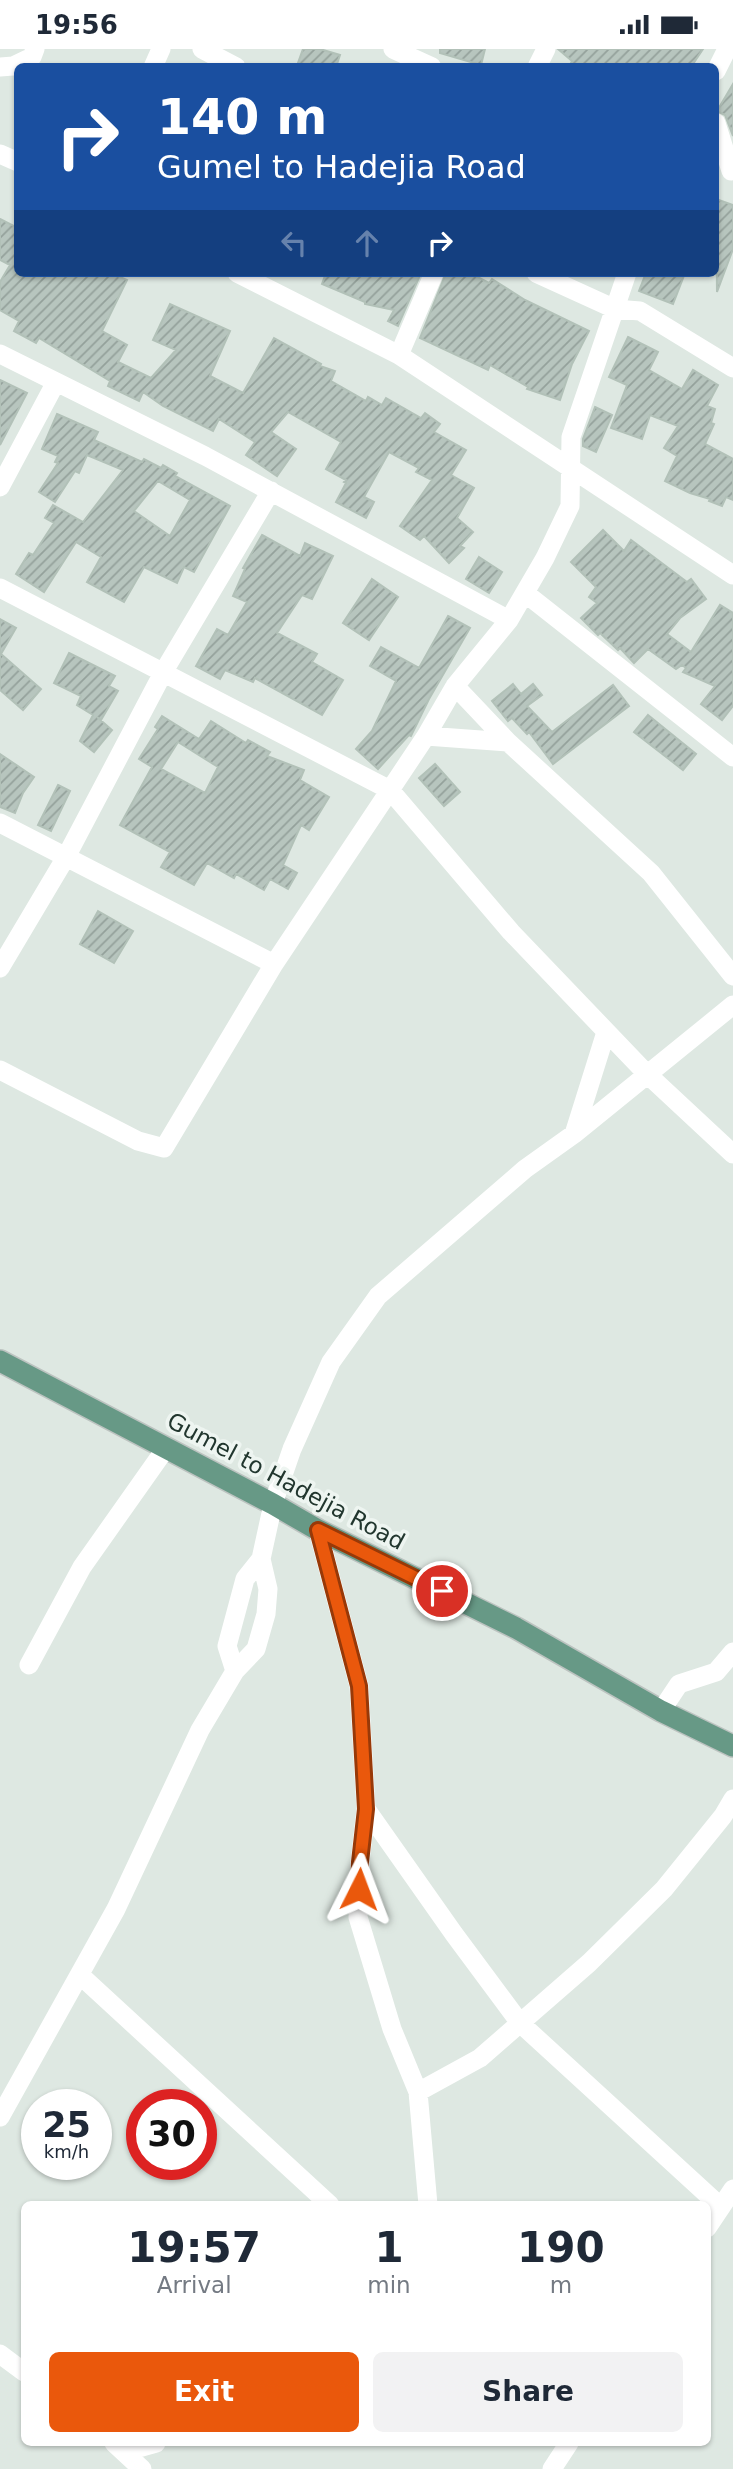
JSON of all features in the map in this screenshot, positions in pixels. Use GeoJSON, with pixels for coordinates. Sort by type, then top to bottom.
{"type":"FeatureCollection","features":[{"type":"Feature","properties":{"kind":"main road","name":"Gumel to Hadejia Road"},"geometry":{"type":"LineString","coordinates":[[0,1361],[318,1530],[516,1628],[661,1711],[733,1747]]}},
{"type":"Feature","properties":{"kind":"street"},"geometry":{"type":"LineString","coordinates":[[19,63],[32,57],[35,49]]}},
{"type":"Feature","properties":{"kind":"street"},"geometry":{"type":"LineString","coordinates":[[202,49],[228,63]]}},
{"type":"Feature","properties":{"kind":"street"},"geometry":{"type":"LineString","coordinates":[[393,49],[423,63]]}},
{"type":"Feature","properties":{"kind":"street"},"geometry":{"type":"LineString","coordinates":[[719,65],[727,49]]}},
{"type":"Feature","properties":{"kind":"street"},"geometry":{"type":"LineString","coordinates":[[719,136],[727,169]]}},
{"type":"Feature","properties":{"kind":"street"},"geometry":{"type":"LineString","coordinates":[[245,277],[398,355],[733,575]]}},
{"type":"Feature","properties":{"kind":"street"},"geometry":{"type":"LineString","coordinates":[[398,355],[432,277]]}},
{"type":"Feature","properties":{"kind":"street"},"geometry":{"type":"LineString","coordinates":[[545,277],[615,309],[640,311],[733,368]]}},
{"type":"Feature","properties":{"kind":"street"},"geometry":{"type":"LineString","coordinates":[[0,1070],[138,1141],[164,1148],[274,964],[426,736],[456,686],[509,620],[545,558],[570,506],[571,437],[626,277]]}},
{"type":"Feature","properties":{"kind":"street"},"geometry":{"type":"LineString","coordinates":[[0,354],[271,491],[509,620]]}},
{"type":"Feature","properties":{"kind":"street"},"geometry":{"type":"LineString","coordinates":[[0,487],[56,382]]}},
{"type":"Feature","properties":{"kind":"street"},"geometry":{"type":"LineString","coordinates":[[0,968],[66,857],[164,671],[271,491]]}},
{"type":"Feature","properties":{"kind":"street"},"geometry":{"type":"LineString","coordinates":[[0,588],[390,790],[511,932],[646,1073],[733,1154]]}},
{"type":"Feature","properties":{"kind":"street"},"geometry":{"type":"LineString","coordinates":[[525,593],[733,757]]}},
{"type":"Feature","properties":{"kind":"street"},"geometry":{"type":"LineString","coordinates":[[456,686],[508,742],[651,873],[733,976]]}},
{"type":"Feature","properties":{"kind":"street"},"geometry":{"type":"LineString","coordinates":[[426,736],[508,742]]}},
{"type":"Feature","properties":{"kind":"street"},"geometry":{"type":"LineString","coordinates":[[0,823],[274,964]]}},
{"type":"Feature","properties":{"kind":"street"},"geometry":{"type":"LineString","coordinates":[[0,2117],[116,1909],[200,1730],[235,1671],[256,1649],[266,1614],[268,1589],[261,1559],[273,1504],[292,1449],[331,1362],[377,1296],[525,1169],[574,1134],[733,1005]]}},
{"type":"Feature","properties":{"kind":"street"},"geometry":{"type":"LineString","coordinates":[[574,1134],[606,1032]]}},
{"type":"Feature","properties":{"kind":"street"},"geometry":{"type":"LineString","coordinates":[[29,1665],[82,1567],[166,1448]]}},
{"type":"Feature","properties":{"kind":"street"},"geometry":{"type":"LineString","coordinates":[[318,1530],[359,1686],[366,1809],[358,1917],[392,2029],[418,2092],[428,2201]]}},
{"type":"Feature","properties":{"kind":"street"},"geometry":{"type":"LineString","coordinates":[[235,1671],[228,1646],[244,1579],[261,1559]]}},
{"type":"Feature","properties":{"kind":"street"},"geometry":{"type":"LineString","coordinates":[[661,1711],[680,1683],[716,1672],[733,1652]]}},
{"type":"Feature","properties":{"kind":"street"},"geometry":{"type":"LineString","coordinates":[[418,2092],[480,2058],[589,1963],[664,1889],[723,1816],[733,1799]]}},
{"type":"Feature","properties":{"kind":"street"},"geometry":{"type":"LineString","coordinates":[[366,1809],[520,2023],[720,2207]]}},
{"type":"Feature","properties":{"kind":"street"},"geometry":{"type":"LineString","coordinates":[[80,1975],[326,2201]]}},
{"type":"Feature","properties":{"kind":"street"},"geometry":{"type":"LineString","coordinates":[[711,2222],[733,2189]]}},
{"type":"Feature","properties":{"kind":"street"},"geometry":{"type":"LineString","coordinates":[[0,2354],[21,2370]]}},
{"type":"Feature","properties":{"kind":"street"},"geometry":{"type":"LineString","coordinates":[[552,2469],[567,2446]]}},
{"type":"Feature","properties":{"kind":"street"},"geometry":{"type":"LineString","coordinates":[[119,2448],[142,2469]]}},
{"type":"Feature","properties":{"kind":"building"},"geometry":{"type":"Polygon","coordinates":[[[303,49],[320,49],[340,55],[337,63],[298,63],[303,49]]]}},
{"type":"Feature","properties":{"kind":"building"},"geometry":{"type":"Polygon","coordinates":[[[440,49],[485,49],[482,63],[440,53],[440,49]]]}},
{"type":"Feature","properties":{"kind":"building"},"geometry":{"type":"Polygon","coordinates":[[[558,49],[703,49],[694,63],[571,63],[558,49]]]}},
{"type":"Feature","properties":{"kind":"building"},"geometry":{"type":"Polygon","coordinates":[[[733,84],[733,136],[725,115],[719,112],[733,84]]]}},
{"type":"Feature","properties":{"kind":"building"},"geometry":{"type":"Polygon","coordinates":[[[719,200],[733,205],[733,249],[717,292],[719,200]]]}},
{"type":"Feature","properties":{"kind":"building"},"geometry":{"type":"Polygon","coordinates":[[[0,219],[14,226],[14,277],[120,277],[127,280],[102,331],[127,345],[118,362],[151,378],[176,350],[153,340],[170,304],[230,331],[210,376],[243,393],[274,338],[321,364],[320,366],[335,371],[331,381],[366,401],[368,397],[382,405],[386,398],[421,418],[425,413],[440,424],[434,432],[466,450],[451,475],[474,488],[457,518],[473,532],[460,546],[464,548],[449,563],[424,536],[420,540],[400,526],[432,480],[416,472],[419,468],[389,452],[364,497],[374,502],[366,518],[336,502],[346,480],[326,469],[341,442],[288,412],[271,432],[296,449],[277,476],[246,455],[255,442],[219,419],[213,431],[163,406],[143,392],[139,401],[108,386],[110,381],[39,338],[36,343],[14,331],[19,321],[0,310],[0,282],[10,265],[0,260],[0,219]]]}},
{"type":"Feature","properties":{"kind":"building"},"geometry":{"type":"Polygon","coordinates":[[[325,277],[419,277],[398,326],[388,321],[394,310],[365,304],[322,284],[325,277]]]}},
{"type":"Feature","properties":{"kind":"building"},"geometry":{"type":"Polygon","coordinates":[[[444,277],[478,277],[489,283],[492,279],[525,300],[589,331],[572,364],[560,400],[527,389],[528,387],[490,365],[488,370],[420,338],[444,277]]]}},
{"type":"Feature","properties":{"kind":"building"},"geometry":{"type":"Polygon","coordinates":[[[644,277],[683,277],[673,304],[639,291],[644,277]]]}},
{"type":"Feature","properties":{"kind":"building"},"geometry":{"type":"Polygon","coordinates":[[[628,337],[658,352],[649,370],[682,389],[693,370],[718,385],[707,406],[715,409],[711,423],[714,424],[705,444],[733,459],[733,500],[726,497],[722,506],[665,481],[677,456],[664,448],[678,426],[650,415],[642,439],[611,428],[627,385],[609,377],[628,337]]]}},
{"type":"Feature","properties":{"kind":"building"},"geometry":{"type":"Polygon","coordinates":[[[0,380],[27,393],[0,445],[0,380]]]}},
{"type":"Feature","properties":{"kind":"building"},"geometry":{"type":"Polygon","coordinates":[[[595,407],[612,415],[596,452],[583,446],[595,407]]]}},
{"type":"Feature","properties":{"kind":"building"},"geometry":{"type":"Polygon","coordinates":[[[57,414],[98,432],[94,440],[142,462],[144,459],[161,468],[163,465],[177,473],[175,476],[230,506],[194,572],[184,567],[177,583],[144,567],[124,602],[87,582],[101,557],[76,542],[44,592],[16,574],[29,553],[33,555],[54,523],[45,518],[53,505],[83,522],[123,470],[87,455],[79,473],[75,471],[55,502],[39,492],[58,463],[55,462],[58,456],[42,449],[57,414]],[[158,481],[134,511],[170,536],[190,500],[158,481]]]}},
{"type":"Feature","properties":{"kind":"building"},"geometry":{"type":"Polygon","coordinates":[[[603,530],[624,551],[631,540],[687,582],[691,579],[706,599],[680,618],[667,634],[691,652],[720,605],[733,613],[733,706],[722,720],[701,704],[715,686],[683,672],[686,668],[682,665],[676,669],[648,649],[634,663],[620,648],[618,650],[600,633],[598,635],[581,618],[597,603],[589,597],[596,587],[571,562],[603,530]]]}},
{"type":"Feature","properties":{"kind":"building"},"geometry":{"type":"Polygon","coordinates":[[[262,535],[300,556],[305,543],[333,556],[312,599],[302,595],[277,633],[317,654],[312,662],[343,680],[322,715],[255,678],[253,682],[225,670],[220,679],[196,666],[217,629],[228,635],[247,602],[233,596],[245,569],[243,568],[262,535]]]}},
{"type":"Feature","properties":{"kind":"building"},"geometry":{"type":"Polygon","coordinates":[[[479,557],[502,572],[489,593],[466,579],[479,557]]]}},
{"type":"Feature","properties":{"kind":"building"},"geometry":{"type":"Polygon","coordinates":[[[372,579],[398,597],[369,640],[343,623],[372,579]]]}},
{"type":"Feature","properties":{"kind":"building"},"geometry":{"type":"Polygon","coordinates":[[[448,616],[470,628],[411,736],[409,735],[378,769],[356,749],[372,731],[396,681],[370,666],[381,647],[419,668],[448,616]]]}},
{"type":"Feature","properties":{"kind":"building"},"geometry":{"type":"Polygon","coordinates":[[[0,619],[16,628],[1,654],[41,689],[23,710],[0,690],[0,619]]]}},
{"type":"Feature","properties":{"kind":"building"},"geometry":{"type":"Polygon","coordinates":[[[69,653],[115,676],[109,686],[118,691],[101,720],[97,717],[112,730],[94,752],[80,741],[93,715],[77,705],[81,696],[54,683],[69,653]]]}},
{"type":"Feature","properties":{"kind":"building"},"geometry":{"type":"Polygon","coordinates":[[[513,684],[521,694],[533,684],[542,695],[527,706],[552,732],[613,685],[629,706],[553,764],[529,732],[527,734],[512,718],[508,721],[492,701],[513,684]]]}},
{"type":"Feature","properties":{"kind":"building"},"geometry":{"type":"Polygon","coordinates":[[[648,715],[696,754],[683,770],[634,732],[648,715]]]}},
{"type":"Feature","properties":{"kind":"building"},"geometry":{"type":"Polygon","coordinates":[[[162,716],[199,739],[211,721],[246,743],[248,740],[270,752],[267,756],[304,770],[300,780],[329,797],[309,830],[301,825],[283,865],[297,873],[288,889],[270,879],[264,890],[236,874],[234,878],[207,863],[194,885],[161,867],[170,852],[120,825],[152,767],[139,759],[158,729],[155,727],[162,716]],[[178,742],[161,769],[205,793],[218,767],[178,742]]]}},
{"type":"Feature","properties":{"kind":"building"},"geometry":{"type":"Polygon","coordinates":[[[0,754],[34,777],[23,793],[15,813],[0,807],[0,754]]]}},
{"type":"Feature","properties":{"kind":"building"},"geometry":{"type":"Polygon","coordinates":[[[435,764],[460,792],[444,806],[419,778],[435,764]]]}},
{"type":"Feature","properties":{"kind":"building"},"geometry":{"type":"Polygon","coordinates":[[[58,785],[70,791],[51,831],[38,825],[58,785]]]}},
{"type":"Feature","properties":{"kind":"building"},"geometry":{"type":"Polygon","coordinates":[[[98,911],[133,931],[114,963],[80,944],[98,911]]]}},
{"type":"Feature","properties":{"kind":"route"},"geometry":{"type":"LineString","coordinates":[[359,1889],[366,1809],[359,1686],[318,1530],[442,1591]]}}]}
